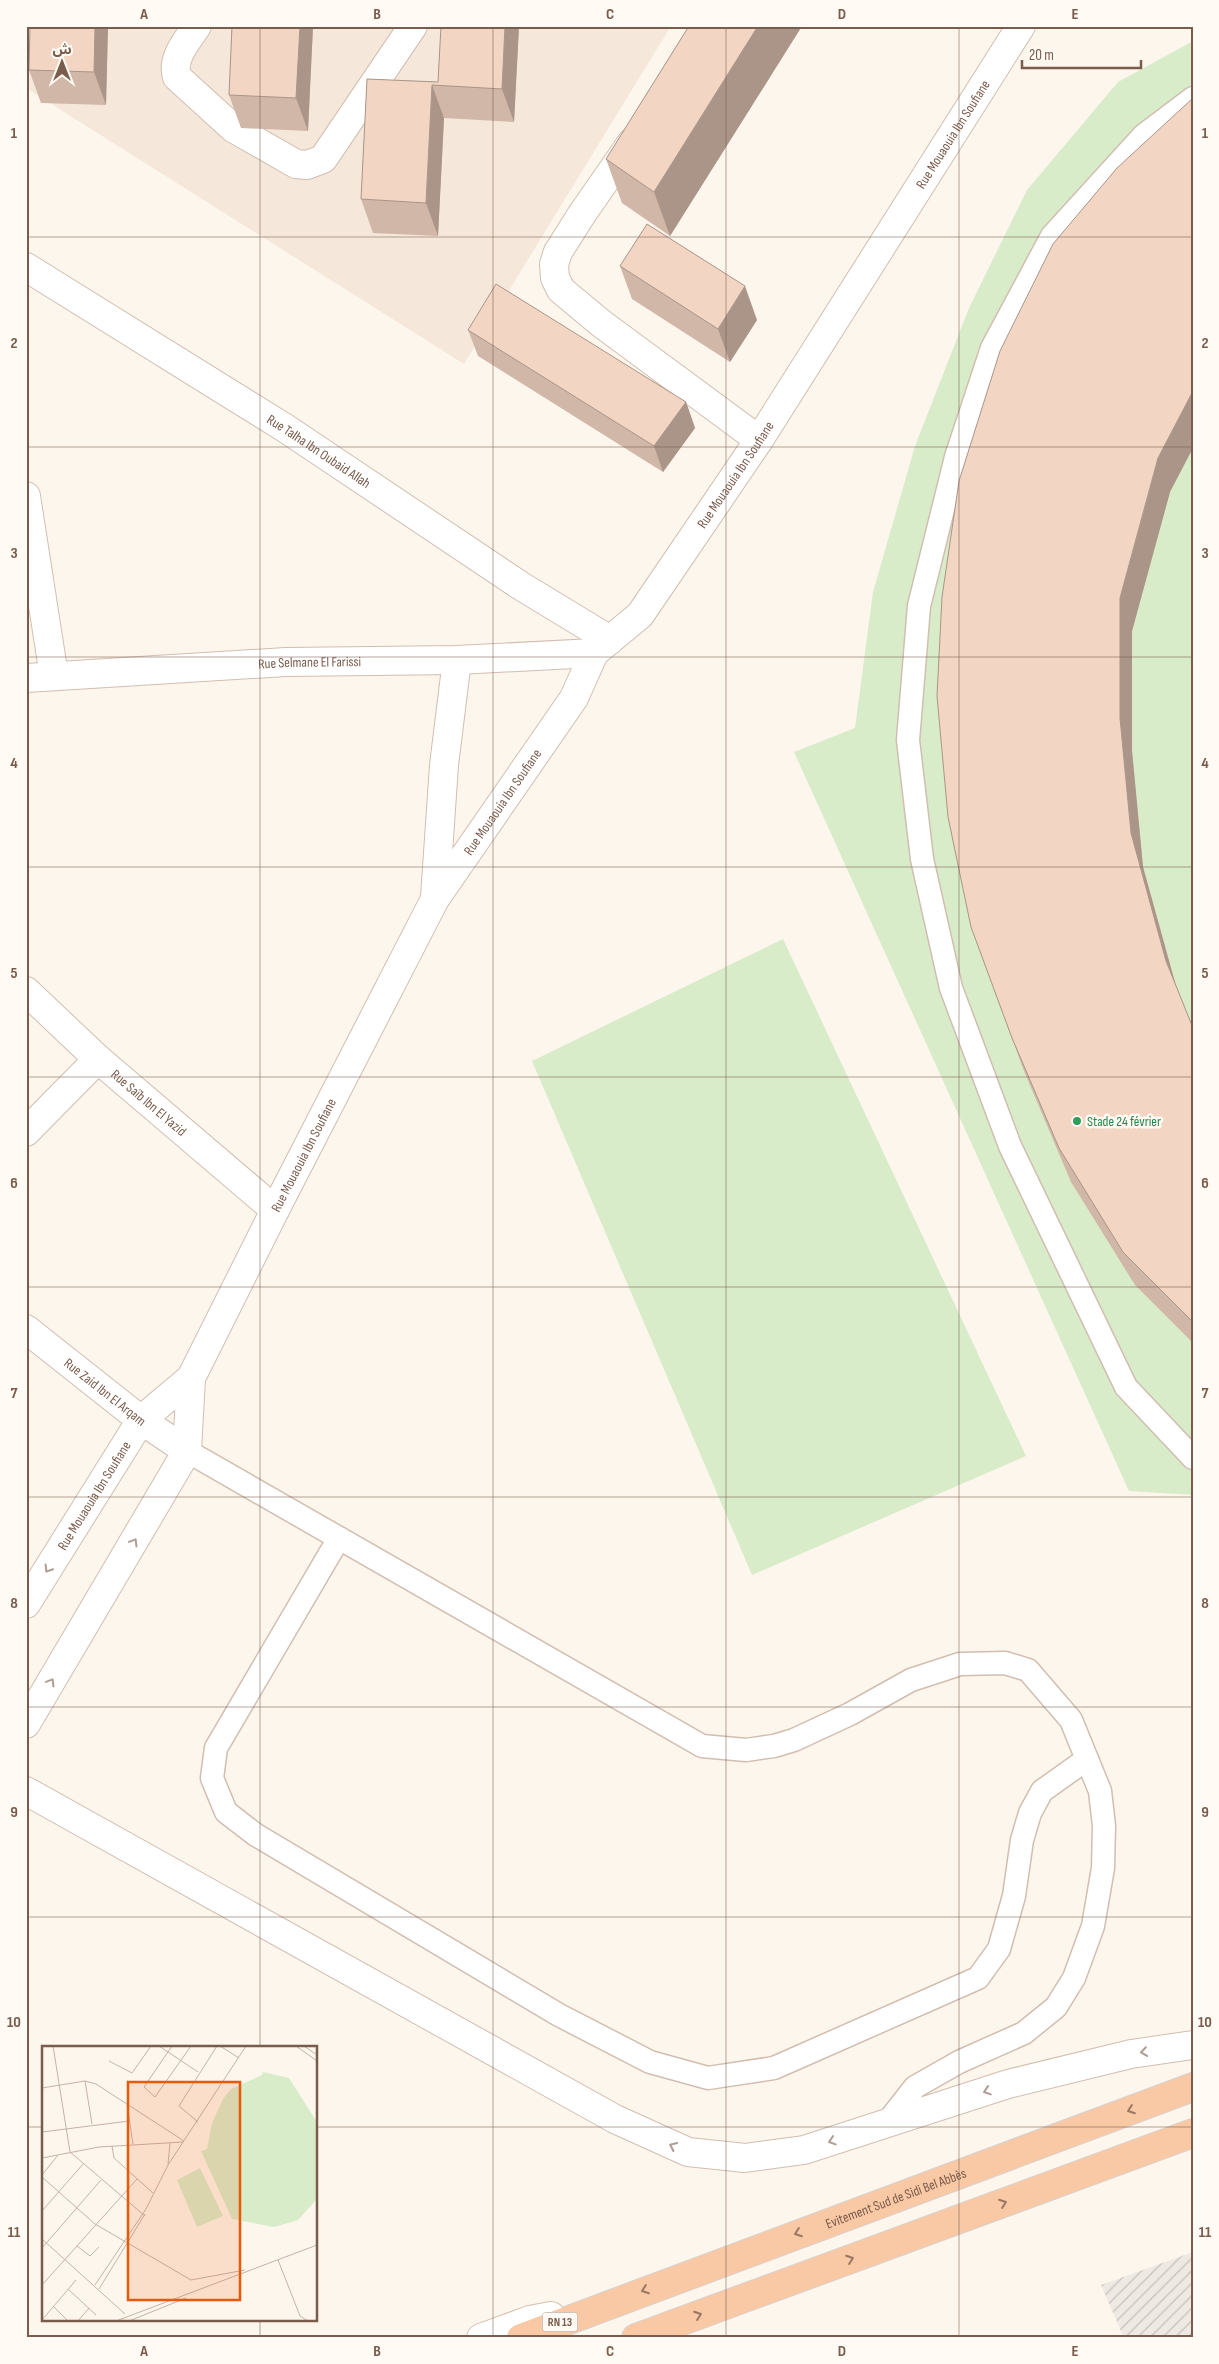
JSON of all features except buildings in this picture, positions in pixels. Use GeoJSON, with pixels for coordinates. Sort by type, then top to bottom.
{"type":"FeatureCollection","features":[{"type":"Feature","properties":{"kind":"highway","name":"Evitement Sud de Sidi Bel Abbès"},"geometry":{"type":"LineString","coordinates":[[599,2307],[1193,2087]]}},
{"type":"Feature","properties":{"kind":"highway"},"geometry":{"type":"LineString","coordinates":[[636,2338],[1193,2133]]}},
{"type":"Feature","properties":{"kind":"highway","name":"RN 13"},"geometry":{"type":"LineString","coordinates":[[521,2338],[599,2307]]}},
{"type":"Feature","properties":{"kind":"street"},"geometry":{"type":"LineString","coordinates":[[197,26],[181,50],[176,62],[177,77],[233,128],[296,164],[307,165],[323,159],[413,26]]}},
{"type":"Feature","properties":{"kind":"street","name":"Rue Mouaouia Ibn Soufiane"},"geometry":{"type":"LineString","coordinates":[[26,1604],[141,1420],[192,1378],[274,1210],[435,898],[574,698],[602,647],[640,615],[759,440],[1021,26]]}},
{"type":"Feature","properties":{"kind":"street"},"geometry":{"type":"LineString","coordinates":[[646,121],[558,252],[554,264],[555,278],[561,290],[602,324],[759,440]]}},
{"type":"Feature","properties":{"kind":"street","name":"Rue Talha Ibn Oubaid Allah"},"geometry":{"type":"LineString","coordinates":[[26,267],[285,428],[521,586],[602,647]]}},
{"type":"Feature","properties":{"kind":"street"},"geometry":{"type":"LineString","coordinates":[[26,496],[54,676]]}},
{"type":"Feature","properties":{"kind":"street","name":"Rue Selmane El Farissi"},"geometry":{"type":"LineString","coordinates":[[26,678],[286,662],[457,660],[602,647]]}},
{"type":"Feature","properties":{"kind":"street"},"geometry":{"type":"LineString","coordinates":[[435,898],[445,756],[457,660]]}},
{"type":"Feature","properties":{"kind":"street","name":"Rue Saïb Ibn El Yazid"},"geometry":{"type":"LineString","coordinates":[[26,991],[98,1058],[274,1210]]}},
{"type":"Feature","properties":{"kind":"street"},"geometry":{"type":"LineString","coordinates":[[26,1132],[98,1058]]}},
{"type":"Feature","properties":{"kind":"street","name":"Rue Zaid Ibn El Arqam"},"geometry":{"type":"LineString","coordinates":[[26,1329],[141,1420],[187,1451]]}},
{"type":"Feature","properties":{"kind":"street"},"geometry":{"type":"LineString","coordinates":[[26,1724],[187,1451],[192,1378]]}},
{"type":"Feature","properties":{"kind":"street"},"geometry":{"type":"LineString","coordinates":[[26,1790],[607,2114],[688,2152],[745,2158],[804,2150],[1008,2084],[1131,2054],[1193,2045]]}},
{"type":"Feature","properties":{"kind":"street"},"geometry":{"type":"LineString","coordinates":[[481,2338],[530,2320],[599,2307]]}},
{"type":"Feature","properties":{"kind":"lane"},"geometry":{"type":"LineString","coordinates":[[1193,98],[1144,136],[1052,236],[992,348],[956,458],[920,606],[908,740],[922,859],[952,988],[1010,1146],[1126,1386],[1193,1458]]}},
{"type":"Feature","properties":{"kind":"lane"},"geometry":{"type":"LineString","coordinates":[[187,1451],[702,1746],[746,1750],[774,1746],[794,1740],[850,1714],[911,1680],[960,1664],[1005,1663],[1028,1670],[1072,1720],[1100,1790],[1104,1826],[1103,1868],[1093,1926],[1074,1978],[1056,2007],[1024,2033],[958,2062],[915,2087],[886,2124]]}},
{"type":"Feature","properties":{"kind":"lane"},"geometry":{"type":"LineString","coordinates":[[339,1538],[216,1748],[212,1778],[226,1812],[256,1835],[550,2010],[650,2062],[708,2078],[774,2068],[978,1978],[999,1949],[1014,1896],[1022,1840],[1030,1813],[1042,1791],[1087,1760]]}},
{"type":"Feature","properties":{"kind":"shaded area"},"geometry":{"type":"Polygon","coordinates":[[[26,26],[671,26],[464,364],[26,88],[26,26]]]}},
{"type":"Feature","properties":{"kind":"shaded area"},"geometry":{"type":"Polygon","coordinates":[[[1193,2252],[1193,2338],[1124,2338],[1101,2285],[1193,2252]]]}},
{"type":"Feature","properties":{"kind":"green space","name":"Stade 24 février"},"geometry":{"type":"Polygon","coordinates":[[[1193,41],[1193,1495],[1129,1491],[794,752],[855,728],[873,592],[915,446],[969,308],[1027,190],[1118,82],[1193,41]]]}},
{"type":"Feature","properties":{"kind":"green space"},"geometry":{"type":"Polygon","coordinates":[[[783,939],[1026,1456],[752,1575],[532,1061],[783,939]]]}},
{"type":"Feature","properties":{"kind":"place","name":"Stade 24 février"},"geometry":{"type":"Point","coordinates":[1077,1121]}}]}
